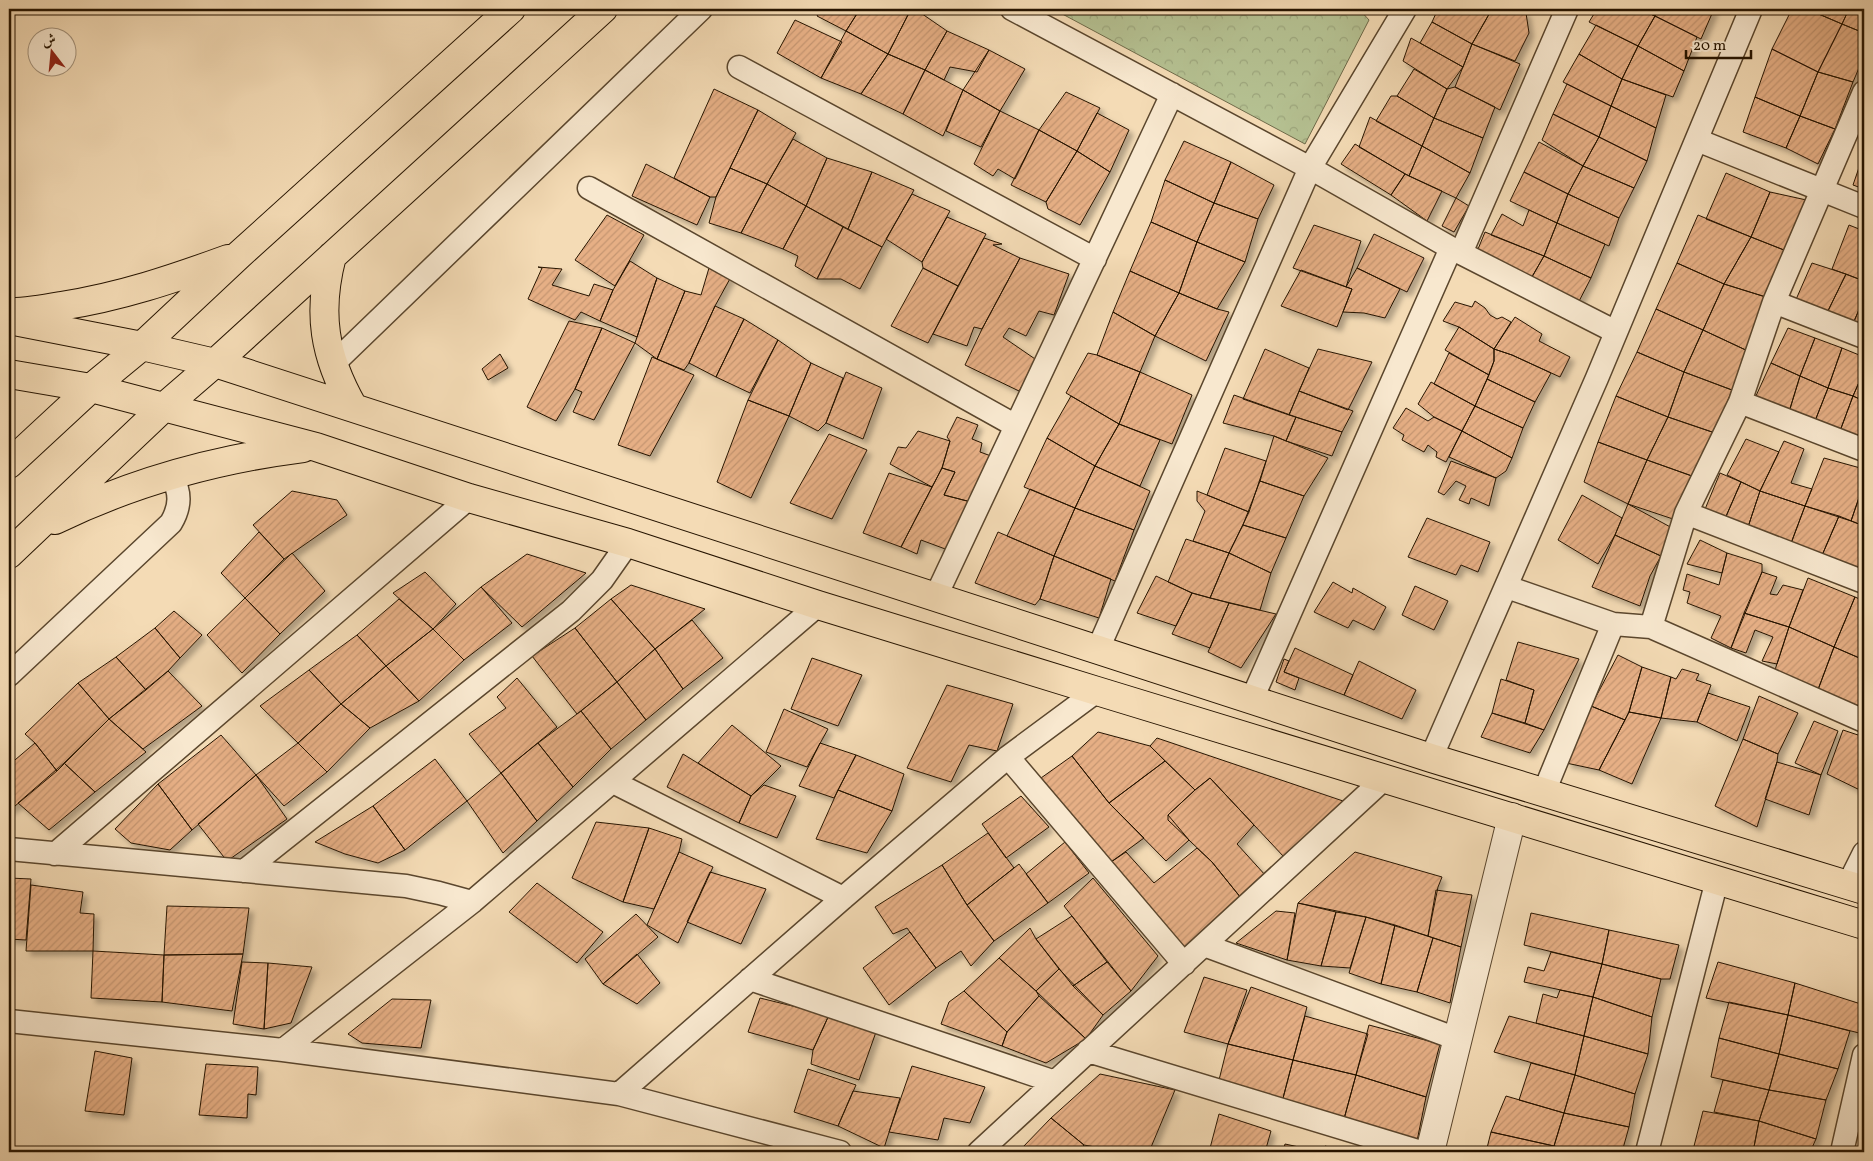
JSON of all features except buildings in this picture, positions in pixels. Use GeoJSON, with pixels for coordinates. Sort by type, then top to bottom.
{"type":"FeatureCollection","features":[{"type":"Feature","properties":{"kind":"main road"},"geometry":{"type":"LineString","coordinates":[[9,464],[90,388],[142,346],[239,255],[511,9]]}},
{"type":"Feature","properties":{"kind":"main road"},"geometry":{"type":"LineString","coordinates":[[9,554],[164,407],[215,363],[603,9]]}},
{"type":"Feature","properties":{"kind":"main road"},"geometry":{"type":"LineString","coordinates":[[9,312],[24,312],[99,300],[156,285],[239,255]]}},
{"type":"Feature","properties":{"kind":"main road"},"geometry":{"type":"LineString","coordinates":[[332,256],[326,276],[324,319],[326,342],[332,365],[341,387],[353,407]]}},
{"type":"Feature","properties":{"kind":"main road"},"geometry":{"type":"LineString","coordinates":[[9,320],[142,346],[215,363],[1431,758],[1856,887]]}},
{"type":"Feature","properties":{"kind":"main road"},"geometry":{"type":"LineString","coordinates":[[9,374],[90,388],[316,447],[469,498],[628,543],[818,605],[1864,925]]}},
{"type":"Feature","properties":{"kind":"main road"},"geometry":{"type":"LineString","coordinates":[[34,531],[78,509],[171,475],[218,462],[316,447]]}},
{"type":"Feature","properties":{"kind":"street"},"geometry":{"type":"LineString","coordinates":[[332,365],[702,9]]}},
{"type":"Feature","properties":{"kind":"street"},"geometry":{"type":"LineString","coordinates":[[1012,9],[1310,168],[1456,251],[1616,332]]}},
{"type":"Feature","properties":{"kind":"street"},"geometry":{"type":"LineString","coordinates":[[1098,649],[1310,168],[1405,9]]}},
{"type":"Feature","properties":{"kind":"street"},"geometry":{"type":"LineString","coordinates":[[1252,699],[1567,9]]}},
{"type":"Feature","properties":{"kind":"street"},"geometry":{"type":"LineString","coordinates":[[1431,758],[1507,587],[1752,9]]}},
{"type":"Feature","properties":{"kind":"street"},"geometry":{"type":"LineString","coordinates":[[739,67],[1094,259]]}},
{"type":"Feature","properties":{"kind":"street"},"geometry":{"type":"LineString","coordinates":[[1651,627],[1686,513],[1740,402],[1774,302],[1864,92]]}},
{"type":"Feature","properties":{"kind":"street"},"geometry":{"type":"LineString","coordinates":[[936,596],[1172,94]]}},
{"type":"Feature","properties":{"kind":"street"},"geometry":{"type":"LineString","coordinates":[[1697,140],[1864,207]]}},
{"type":"Feature","properties":{"kind":"street"},"geometry":{"type":"LineString","coordinates":[[589,188],[1016,426]]}},
{"type":"Feature","properties":{"kind":"street"},"geometry":{"type":"LineString","coordinates":[[1774,302],[1864,337]]}},
{"type":"Feature","properties":{"kind":"street"},"geometry":{"type":"LineString","coordinates":[[1740,402],[1864,450]]}},
{"type":"Feature","properties":{"kind":"street"},"geometry":{"type":"LineString","coordinates":[[9,676],[171,523],[176,515],[179,499],[178,490],[171,475]]}},
{"type":"Feature","properties":{"kind":"street"},"geometry":{"type":"LineString","coordinates":[[55,854],[469,498]]}},
{"type":"Feature","properties":{"kind":"street"},"geometry":{"type":"LineString","coordinates":[[1686,513],[1864,582]]}},
{"type":"Feature","properties":{"kind":"street"},"geometry":{"type":"LineString","coordinates":[[244,871],[571,611],[602,580],[628,543]]}},
{"type":"Feature","properties":{"kind":"street"},"geometry":{"type":"LineString","coordinates":[[1507,587],[1613,624],[1651,627],[1864,721]]}},
{"type":"Feature","properties":{"kind":"street"},"geometry":{"type":"LineString","coordinates":[[283,1050],[472,902],[818,605]]}},
{"type":"Feature","properties":{"kind":"street"},"geometry":{"type":"LineString","coordinates":[[1544,792],[1613,624]]}},
{"type":"Feature","properties":{"kind":"street"},"geometry":{"type":"LineString","coordinates":[[619,1094],[1008,757],[1097,691]]}},
{"type":"Feature","properties":{"kind":"street"},"geometry":{"type":"LineString","coordinates":[[1008,757],[1184,964]]}},
{"type":"Feature","properties":{"kind":"street"},"geometry":{"type":"LineString","coordinates":[[979,1152],[1385,778]]}},
{"type":"Feature","properties":{"kind":"street"},"geometry":{"type":"LineString","coordinates":[[613,782],[843,898]]}},
{"type":"Feature","properties":{"kind":"street"},"geometry":{"type":"LineString","coordinates":[[1430,1152],[1512,817]]}},
{"type":"Feature","properties":{"kind":"street"},"geometry":{"type":"LineString","coordinates":[[9,849],[406,886],[472,902]]}},
{"type":"Feature","properties":{"kind":"street"},"geometry":{"type":"LineString","coordinates":[[1856,887],[1864,853]]}},
{"type":"Feature","properties":{"kind":"street"},"geometry":{"type":"LineString","coordinates":[[1647,1152],[1717,880]]}},
{"type":"Feature","properties":{"kind":"street"},"geometry":{"type":"LineString","coordinates":[[1204,945],[1457,1039]]}},
{"type":"Feature","properties":{"kind":"street"},"geometry":{"type":"LineString","coordinates":[[750,979],[1055,1082]]}},
{"type":"Feature","properties":{"kind":"street"},"geometry":{"type":"LineString","coordinates":[[9,1020],[283,1050],[619,1094],[840,1152]]}},
{"type":"Feature","properties":{"kind":"street"},"geometry":{"type":"LineString","coordinates":[[1088,1051],[1421,1152]]}},
{"type":"Feature","properties":{"kind":"street"},"geometry":{"type":"LineString","coordinates":[[1842,1152],[1864,1055]]}},
{"type":"Feature","properties":{"kind":"green space"},"geometry":{"type":"Polygon","coordinates":[[[1053,9],[1359,9],[1369,20],[1305,144],[1053,9]]]}}]}
